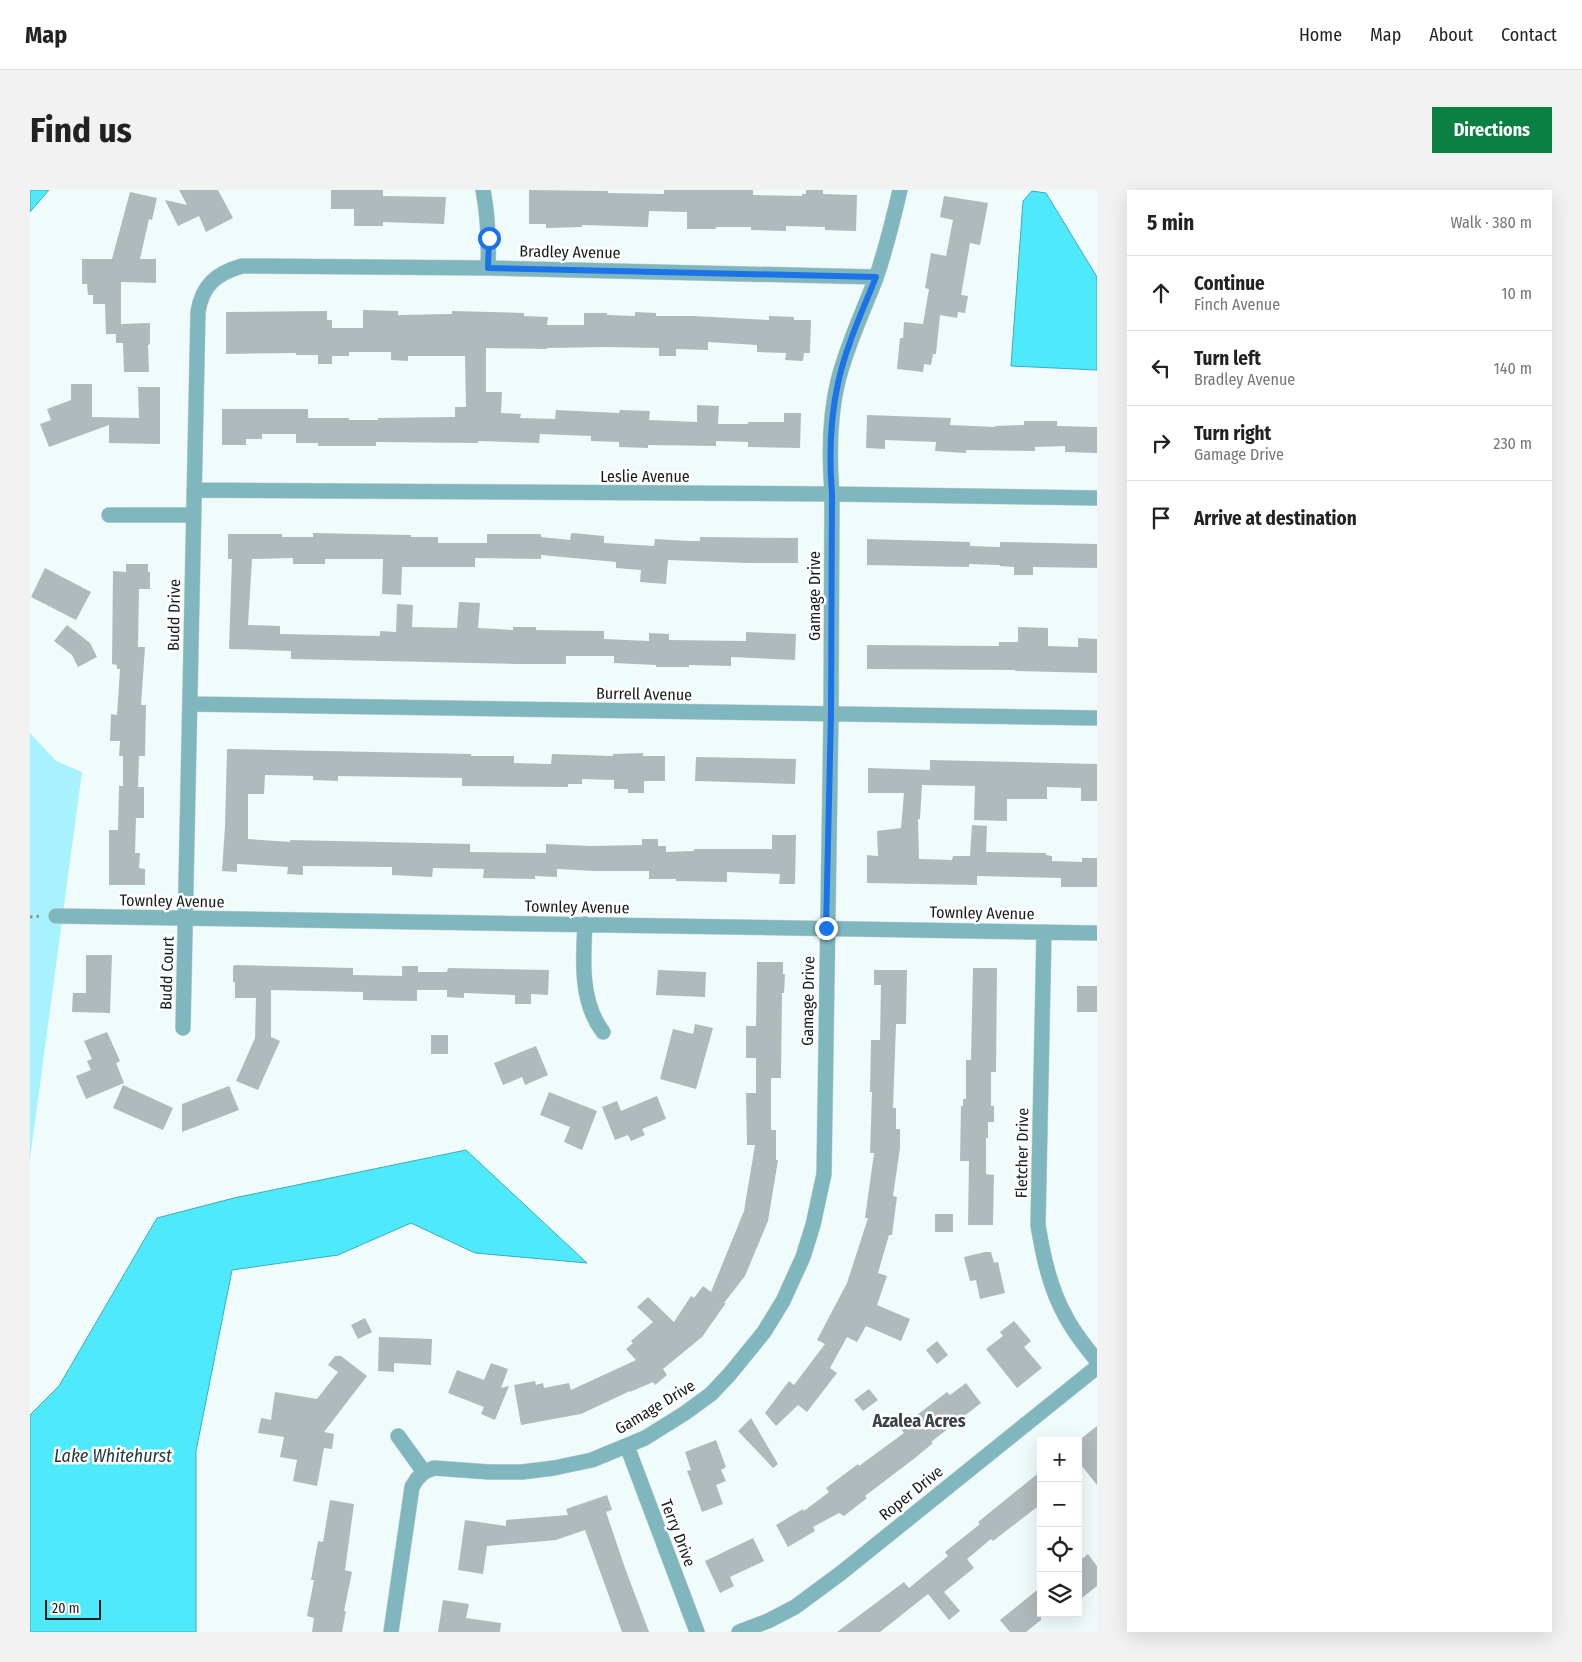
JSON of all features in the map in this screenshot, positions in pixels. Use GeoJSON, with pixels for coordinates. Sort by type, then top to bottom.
{"type":"FeatureCollection","features":[{"type":"Feature","properties":{"kind":"street"},"geometry":{"type":"LineString","coordinates":[[482,190],[489,238],[488,268]]}},
{"type":"Feature","properties":{"kind":"street","name":"Gamage Drive"},"geometry":{"type":"LineString","coordinates":[[424,1472],[434,1468],[488,1472],[522,1472],[554,1468],[592,1460],[645,1438],[711,1394],[729,1375],[774,1317],[802,1257],[813,1225],[824,1174],[826,928],[831,714],[832,494],[829,459],[831,424],[838,382],[845,356],[876,277],[900,190]]}},
{"type":"Feature","properties":{"kind":"street","name":"Bradley Avenue"},"geometry":{"type":"LineString","coordinates":[[198,312],[199,303],[206,288],[216,277],[228,270],[242,266],[488,268],[876,277]]}},
{"type":"Feature","properties":{"kind":"street","name":"Budd Drive"},"geometry":{"type":"LineString","coordinates":[[186,919],[198,312]]}},
{"type":"Feature","properties":{"kind":"street","name":"Leslie Avenue"},"geometry":{"type":"LineString","coordinates":[[194,490],[832,494],[1097,498]]}},
{"type":"Feature","properties":{"kind":"street"},"geometry":{"type":"LineString","coordinates":[[109,515],[193,515]]}},
{"type":"Feature","properties":{"kind":"street","name":"Burrell Avenue"},"geometry":{"type":"LineString","coordinates":[[190,704],[1097,718]]}},
{"type":"Feature","properties":{"kind":"street","name":"Townley Avenue"},"geometry":{"type":"LineString","coordinates":[[56,916],[1097,933]]}},
{"type":"Feature","properties":{"kind":"street","name":"Budd Court"},"geometry":{"type":"LineString","coordinates":[[183,1028],[186,919]]}},
{"type":"Feature","properties":{"kind":"street"},"geometry":{"type":"LineString","coordinates":[[585,924],[583,961],[586,989],[590,1010],[603,1032]]}},
{"type":"Feature","properties":{"kind":"street","name":"Fletcher Drive"},"geometry":{"type":"LineString","coordinates":[[1044,932],[1038,1225],[1042,1253],[1065,1317],[1097,1361]]}},
{"type":"Feature","properties":{"kind":"street","name":"Roper Drive"},"geometry":{"type":"LineString","coordinates":[[739,1632],[768,1621],[803,1601],[1097,1367]]}},
{"type":"Feature","properties":{"kind":"street"},"geometry":{"type":"LineString","coordinates":[[391,1632],[412,1487],[424,1472],[398,1436]]}},
{"type":"Feature","properties":{"kind":"street","name":"Terry Drive"},"geometry":{"type":"LineString","coordinates":[[627,1446],[697,1632]]}},
{"type":"Feature","properties":{"kind":"shaded area"},"geometry":{"type":"Polygon","coordinates":[[[30,733],[56,761],[82,772],[30,1159],[30,733]]]}},
{"type":"Feature","properties":{"kind":"water"},"geometry":{"type":"Polygon","coordinates":[[[30,190],[49,190],[30,212],[30,190]]]}},
{"type":"Feature","properties":{"kind":"water"},"geometry":{"type":"Polygon","coordinates":[[[1032,191],[1046,193],[1097,277],[1097,370],[1011,366],[1023,201],[1032,191]]]}},
{"type":"Feature","properties":{"kind":"water","name":"Lake Whitehurst"},"geometry":{"type":"Polygon","coordinates":[[[466,1150],[587,1263],[475,1253],[411,1223],[338,1255],[232,1270],[196,1451],[196,1632],[30,1632],[30,1415],[59,1386],[157,1218],[234,1198],[466,1150]]]}},
{"type":"Feature","properties":{"kind":"building"},"geometry":{"type":"Polygon","coordinates":[[[179,190],[218,190],[233,218],[206,232],[199,216],[178,226],[165,200],[187,205],[179,190]]]}},
{"type":"Feature","properties":{"kind":"building"},"geometry":{"type":"Polygon","coordinates":[[[331,190],[383,190],[383,196],[446,197],[444,224],[383,222],[383,226],[354,226],[354,209],[331,209],[331,190]]]}},
{"type":"Feature","properties":{"kind":"building"},"geometry":{"type":"Polygon","coordinates":[[[529,190],[664,194],[664,190],[753,190],[753,195],[802,196],[802,194],[806,194],[806,190],[823,190],[823,194],[857,195],[856,231],[825,230],[825,227],[786,226],[786,231],[751,230],[751,227],[687,229],[687,212],[649,211],[648,227],[582,225],[582,227],[546,228],[546,224],[529,224],[529,190]]]}},
{"type":"Feature","properties":{"kind":"building"},"geometry":{"type":"Polygon","coordinates":[[[130,192],[157,198],[152,220],[149,219],[140,259],[156,259],[156,283],[121,282],[121,324],[150,323],[150,344],[148,345],[149,372],[124,372],[123,343],[116,343],[116,334],[106,334],[105,304],[93,304],[93,295],[88,295],[87,284],[82,284],[82,259],[112,259],[130,192]]]}},
{"type":"Feature","properties":{"kind":"building"},"geometry":{"type":"Polygon","coordinates":[[[944,196],[988,203],[980,245],[970,243],[961,295],[968,296],[965,313],[958,312],[957,318],[940,315],[936,354],[933,354],[931,365],[924,364],[923,372],[897,369],[900,338],[903,338],[904,322],[923,324],[929,289],[925,288],[931,253],[946,256],[953,220],[940,217],[944,196]]]}},
{"type":"Feature","properties":{"kind":"building"},"geometry":{"type":"Polygon","coordinates":[[[363,310],[398,311],[398,315],[452,314],[452,311],[524,313],[524,316],[548,317],[547,325],[584,325],[584,313],[635,316],[635,312],[656,313],[656,316],[769,320],[769,316],[794,317],[794,320],[811,320],[810,353],[804,353],[803,361],[785,360],[786,353],[757,352],[757,345],[708,342],[708,350],[676,349],[676,356],[659,356],[659,348],[486,348],[486,392],[502,392],[501,413],[521,414],[520,418],[555,419],[556,410],[619,413],[620,410],[650,411],[649,420],[697,422],[697,405],[719,406],[718,424],[748,424],[748,422],[784,422],[784,413],[801,413],[800,448],[748,447],[748,442],[716,441],[716,446],[648,445],[648,448],[619,447],[619,442],[591,441],[591,436],[540,434],[539,443],[478,441],[478,443],[376,442],[376,446],[318,446],[318,443],[296,443],[296,434],[262,434],[262,439],[246,439],[246,445],[222,445],[222,409],[308,409],[308,418],[378,420],[378,418],[455,417],[455,407],[466,407],[465,356],[408,356],[408,361],[391,360],[391,352],[349,352],[349,356],[332,356],[332,364],[318,364],[318,355],[296,355],[296,353],[226,354],[226,312],[327,311],[327,320],[332,320],[332,328],[363,328],[363,310]]]}},
{"type":"Feature","properties":{"kind":"building"},"geometry":{"type":"Polygon","coordinates":[[[71,384],[92,384],[92,417],[139,418],[138,387],[160,387],[160,444],[109,443],[109,425],[49,447],[40,424],[51,420],[47,409],[71,400],[71,384]]]}},
{"type":"Feature","properties":{"kind":"building"},"geometry":{"type":"Polygon","coordinates":[[[867,415],[951,418],[950,425],[995,427],[1024,425],[1024,421],[1057,421],[1057,426],[1097,427],[1097,453],[1065,452],[1065,446],[1035,447],[1035,451],[966,450],[966,453],[935,451],[936,442],[885,440],[885,449],[866,448],[867,415]]]}},
{"type":"Feature","properties":{"kind":"building"},"geometry":{"type":"Polygon","coordinates":[[[313,533],[411,535],[411,537],[438,537],[438,543],[487,543],[487,534],[541,534],[541,537],[570,540],[573,533],[604,536],[604,543],[654,546],[655,539],[700,541],[700,537],[798,538],[798,563],[668,560],[666,584],[640,582],[641,570],[616,568],[616,562],[541,555],[541,559],[475,558],[475,567],[402,567],[401,595],[382,594],[383,559],[325,559],[325,564],[293,564],[293,558],[252,559],[248,625],[280,626],[280,634],[380,636],[380,631],[396,632],[397,604],[413,605],[412,627],[457,628],[459,602],[480,603],[478,628],[513,630],[513,627],[536,627],[536,630],[604,631],[604,639],[649,641],[649,633],[669,634],[669,640],[746,641],[746,632],[796,634],[795,660],[731,657],[731,666],[689,665],[689,667],[656,667],[656,665],[614,663],[614,656],[566,656],[566,664],[517,664],[291,659],[291,651],[229,649],[232,559],[228,559],[228,534],[282,534],[282,537],[313,537],[313,533]]]}},
{"type":"Feature","properties":{"kind":"building"},"geometry":{"type":"Polygon","coordinates":[[[867,539],[970,542],[970,546],[1000,547],[1000,542],[1097,544],[1097,568],[1033,567],[1033,575],[1014,575],[1014,567],[1000,565],[969,564],[969,567],[867,565],[867,539]]]}},
{"type":"Feature","properties":{"kind":"building"},"geometry":{"type":"Polygon","coordinates":[[[126,564],[148,564],[148,572],[150,572],[150,589],[139,589],[138,647],[145,647],[141,705],[146,705],[145,756],[139,756],[138,787],[144,787],[144,818],[136,818],[135,853],[140,853],[139,868],[145,869],[145,885],[109,885],[109,830],[118,830],[119,786],[123,786],[123,756],[119,756],[120,741],[110,741],[111,714],[117,715],[120,669],[117,669],[117,665],[112,664],[113,571],[126,572],[126,564]]]}},
{"type":"Feature","properties":{"kind":"building"},"geometry":{"type":"Polygon","coordinates":[[[45,568],[91,592],[76,620],[31,597],[45,568]]]}},
{"type":"Feature","properties":{"kind":"building"},"geometry":{"type":"Polygon","coordinates":[[[67,625],[90,643],[97,657],[78,667],[72,655],[54,641],[67,625]]]}},
{"type":"Feature","properties":{"kind":"building"},"geometry":{"type":"Polygon","coordinates":[[[1018,627],[1048,628],[1048,646],[1078,647],[1078,638],[1097,639],[1097,673],[1015,670],[867,669],[867,645],[999,646],[999,642],[1018,642],[1018,627]]]}},
{"type":"Feature","properties":{"kind":"building"},"geometry":{"type":"Polygon","coordinates":[[[227,749],[471,754],[471,756],[514,756],[514,763],[551,764],[552,754],[613,756],[613,754],[643,753],[643,756],[665,756],[665,781],[644,781],[644,793],[628,793],[628,789],[614,789],[614,780],[582,779],[582,784],[568,784],[568,787],[462,786],[462,778],[338,776],[338,781],[313,780],[313,776],[265,775],[264,794],[248,794],[248,839],[290,842],[290,840],[470,844],[470,852],[546,853],[546,844],[590,846],[642,845],[642,839],[658,839],[658,846],[666,846],[666,852],[694,851],[694,849],[772,849],[772,835],[796,835],[795,884],[779,884],[780,874],[727,872],[727,882],[649,879],[649,871],[557,869],[557,877],[535,876],[535,879],[483,878],[484,869],[433,868],[432,877],[392,875],[392,867],[303,866],[303,875],[287,874],[288,867],[237,864],[237,872],[222,871],[227,749]]]}},
{"type":"Feature","properties":{"kind":"building"},"geometry":{"type":"Polygon","coordinates":[[[696,757],[796,759],[795,784],[695,781],[696,757]]]}},
{"type":"Feature","properties":{"kind":"building"},"geometry":{"type":"Polygon","coordinates":[[[930,760],[1097,764],[1097,801],[1081,801],[1081,788],[1047,787],[1047,799],[1007,799],[1007,821],[974,820],[975,786],[922,785],[920,819],[918,819],[919,859],[952,860],[953,856],[970,856],[972,825],[987,826],[986,852],[1046,853],[1046,855],[1052,856],[1052,861],[1082,862],[1082,858],[1097,858],[1097,887],[1061,887],[1061,878],[977,876],[977,885],[867,883],[867,855],[878,856],[877,831],[901,828],[904,793],[868,793],[868,768],[930,770],[930,760]]]}},
{"type":"Feature","properties":{"kind":"building"},"geometry":{"type":"Polygon","coordinates":[[[86,955],[112,955],[110,1013],[72,1012],[73,993],[86,993],[86,955]]]}},
{"type":"Feature","properties":{"kind":"building"},"geometry":{"type":"Polygon","coordinates":[[[757,962],[783,962],[783,974],[785,974],[784,993],[782,993],[781,1078],[771,1078],[771,1130],[776,1130],[776,1160],[778,1160],[768,1221],[745,1276],[724,1303],[726,1303],[702,1337],[663,1369],[667,1375],[655,1385],[653,1382],[630,1391],[581,1414],[521,1425],[514,1385],[535,1381],[536,1385],[543,1383],[544,1388],[569,1383],[571,1390],[636,1360],[626,1349],[633,1343],[631,1341],[653,1322],[637,1307],[648,1297],[674,1322],[691,1296],[694,1298],[703,1286],[711,1292],[744,1211],[755,1145],[747,1145],[746,1093],[756,1093],[756,1058],[746,1058],[746,1026],[756,1026],[757,962]]]}},
{"type":"Feature","properties":{"kind":"building"},"geometry":{"type":"Polygon","coordinates":[[[233,966],[353,968],[353,975],[402,976],[402,966],[418,966],[418,972],[447,972],[448,968],[549,970],[548,995],[531,994],[531,1004],[515,1004],[515,995],[464,993],[464,998],[447,997],[447,990],[417,990],[417,1001],[363,1000],[363,992],[271,990],[271,1037],[280,1041],[258,1090],[236,1081],[255,1038],[256,998],[235,998],[233,966]]]}},
{"type":"Feature","properties":{"kind":"building"},"geometry":{"type":"Polygon","coordinates":[[[973,968],[997,968],[996,1072],[991,1072],[991,1106],[994,1106],[994,1122],[988,1122],[988,1138],[986,1138],[986,1174],[994,1175],[993,1225],[968,1225],[969,1161],[960,1161],[961,1106],[963,1106],[963,1099],[966,1099],[966,1060],[971,1060],[973,968]]]}},
{"type":"Feature","properties":{"kind":"building"},"geometry":{"type":"Polygon","coordinates":[[[658,970],[706,972],[705,997],[656,995],[658,970]]]}},
{"type":"Feature","properties":{"kind":"building"},"geometry":{"type":"Polygon","coordinates":[[[874,970],[907,970],[906,1024],[896,1024],[893,1108],[896,1108],[896,1129],[900,1129],[900,1148],[893,1196],[897,1197],[892,1235],[889,1235],[878,1273],[887,1276],[877,1305],[910,1319],[901,1341],[866,1326],[857,1342],[847,1337],[830,1368],[837,1373],[807,1412],[798,1405],[776,1426],[765,1413],[789,1381],[794,1385],[825,1344],[817,1340],[847,1283],[868,1218],[865,1218],[874,1153],[870,1153],[871,1040],[880,1040],[881,985],[874,985],[874,970]]]}},
{"type":"Feature","properties":{"kind":"building"},"geometry":{"type":"Polygon","coordinates":[[[1077,986],[1097,986],[1097,1012],[1077,1012],[1077,986]]]}},
{"type":"Feature","properties":{"kind":"building"},"geometry":{"type":"Polygon","coordinates":[[[695,1024],[713,1028],[696,1089],[660,1079],[673,1029],[693,1034],[695,1024]]]}},
{"type":"Feature","properties":{"kind":"building"},"geometry":{"type":"Polygon","coordinates":[[[107,1032],[120,1061],[116,1063],[124,1083],[86,1099],[76,1076],[91,1070],[87,1061],[92,1059],[84,1041],[107,1032]]]}},
{"type":"Feature","properties":{"kind":"building"},"geometry":{"type":"Polygon","coordinates":[[[431,1035],[448,1035],[448,1054],[431,1054],[431,1035]]]}},
{"type":"Feature","properties":{"kind":"building"},"geometry":{"type":"Polygon","coordinates":[[[536,1046],[548,1075],[525,1085],[522,1077],[503,1085],[494,1063],[536,1046]]]}},
{"type":"Feature","properties":{"kind":"building"},"geometry":{"type":"Polygon","coordinates":[[[123,1085],[173,1108],[163,1130],[113,1108],[123,1085]]]}},
{"type":"Feature","properties":{"kind":"building"},"geometry":{"type":"Polygon","coordinates":[[[229,1086],[239,1110],[182,1132],[182,1104],[229,1086]]]}},
{"type":"Feature","properties":{"kind":"building"},"geometry":{"type":"Polygon","coordinates":[[[549,1092],[597,1111],[582,1150],[564,1142],[570,1127],[540,1115],[549,1092]]]}},
{"type":"Feature","properties":{"kind":"building"},"geometry":{"type":"Polygon","coordinates":[[[657,1096],[666,1119],[642,1129],[645,1135],[631,1141],[628,1135],[615,1140],[602,1107],[617,1101],[621,1111],[657,1096]]]}},
{"type":"Feature","properties":{"kind":"building"},"geometry":{"type":"Polygon","coordinates":[[[935,1214],[953,1214],[953,1232],[935,1232],[935,1214]]]}},
{"type":"Feature","properties":{"kind":"building"},"geometry":{"type":"Polygon","coordinates":[[[991,1252],[994,1263],[998,1262],[1005,1293],[980,1299],[976,1280],[970,1281],[964,1257],[991,1252]]]}},
{"type":"Feature","properties":{"kind":"building"},"geometry":{"type":"Polygon","coordinates":[[[365,1318],[372,1332],[358,1339],[351,1325],[365,1318]]]}},
{"type":"Feature","properties":{"kind":"building"},"geometry":{"type":"Polygon","coordinates":[[[1014,1321],[1031,1341],[1024,1347],[1042,1368],[1017,1388],[986,1349],[1003,1336],[1000,1332],[1014,1321]]]}},
{"type":"Feature","properties":{"kind":"building"},"geometry":{"type":"Polygon","coordinates":[[[379,1337],[432,1339],[431,1365],[394,1363],[394,1372],[378,1371],[379,1337]]]}},
{"type":"Feature","properties":{"kind":"building"},"geometry":{"type":"Polygon","coordinates":[[[937,1341],[948,1355],[937,1364],[926,1350],[937,1341]]]}},
{"type":"Feature","properties":{"kind":"building"},"geometry":{"type":"Polygon","coordinates":[[[335,1356],[341,1356],[367,1376],[324,1432],[334,1434],[332,1449],[324,1448],[317,1486],[293,1481],[297,1460],[280,1457],[284,1437],[258,1433],[261,1418],[271,1420],[275,1392],[317,1399],[338,1372],[328,1365],[335,1356]]]}},
{"type":"Feature","properties":{"kind":"building"},"geometry":{"type":"Polygon","coordinates":[[[491,1363],[508,1369],[501,1388],[509,1386],[495,1420],[481,1414],[484,1407],[448,1393],[457,1370],[484,1380],[491,1363]]]}},
{"type":"Feature","properties":{"kind":"building"},"geometry":{"type":"Polygon","coordinates":[[[966,1383],[981,1403],[931,1442],[933,1443],[915,1458],[865,1496],[867,1498],[844,1516],[839,1513],[813,1527],[815,1531],[788,1547],[776,1525],[803,1509],[804,1511],[829,1492],[826,1488],[904,1433],[897,1424],[910,1414],[913,1418],[947,1392],[950,1395],[966,1383]]]}},
{"type":"Feature","properties":{"kind":"building"},"geometry":{"type":"Polygon","coordinates":[[[869,1389],[878,1400],[863,1411],[854,1400],[869,1389]]]}},
{"type":"Feature","properties":{"kind":"building"},"geometry":{"type":"Polygon","coordinates":[[[751,1418],[778,1464],[773,1468],[738,1431],[751,1418]]]}},
{"type":"Feature","properties":{"kind":"building"},"geometry":{"type":"Polygon","coordinates":[[[1097,1426],[1097,1485],[1082,1466],[1082,1438],[1097,1426]]]}},
{"type":"Feature","properties":{"kind":"building"},"geometry":{"type":"Polygon","coordinates":[[[716,1440],[726,1467],[721,1470],[726,1481],[716,1485],[723,1504],[702,1512],[687,1471],[691,1470],[685,1452],[716,1440]]]}},
{"type":"Feature","properties":{"kind":"building"},"geometry":{"type":"Polygon","coordinates":[[[1037,1474],[1037,1507],[993,1541],[991,1539],[967,1559],[974,1568],[944,1592],[960,1611],[949,1620],[928,1594],[880,1632],[837,1632],[904,1582],[909,1588],[948,1556],[945,1552],[980,1524],[978,1522],[1037,1474]]]}},
{"type":"Feature","properties":{"kind":"building"},"geometry":{"type":"Polygon","coordinates":[[[607,1495],[612,1510],[606,1512],[649,1632],[622,1632],[585,1530],[556,1540],[487,1546],[483,1574],[458,1570],[465,1520],[506,1526],[506,1520],[568,1515],[566,1509],[607,1495]]]}},
{"type":"Feature","properties":{"kind":"building"},"geometry":{"type":"Polygon","coordinates":[[[330,1500],[354,1504],[345,1570],[352,1572],[342,1632],[312,1632],[314,1618],[307,1616],[314,1580],[311,1580],[318,1541],[323,1542],[330,1500]]]}},
{"type":"Feature","properties":{"kind":"building"},"geometry":{"type":"Polygon","coordinates":[[[753,1538],[764,1561],[730,1577],[734,1586],[720,1593],[705,1561],[753,1538]]]}},
{"type":"Feature","properties":{"kind":"building"},"geometry":{"type":"Polygon","coordinates":[[[1088,1554],[1097,1566],[1097,1586],[1082,1598],[1082,1572],[1082,1559],[1088,1554]]]}},
{"type":"Feature","properties":{"kind":"building"},"geometry":{"type":"Polygon","coordinates":[[[1037,1590],[1037,1617],[1041,1617],[1041,1620],[1026,1632],[1010,1632],[1000,1620],[1037,1590]]]}},
{"type":"Feature","properties":{"kind":"building"},"geometry":{"type":"Polygon","coordinates":[[[443,1600],[469,1604],[466,1618],[501,1623],[500,1632],[438,1632],[443,1600]]]}},
{"type":"Feature","properties":{"kind":"district","name":"Azalea Acres"},"geometry":{"type":"Point","coordinates":[919,1421]}},
{"type":"Feature","properties":{"kind":"route"},"geometry":{"type":"LineString","coordinates":[[489,238],[488,268],[876,277],[845,356],[838,382],[831,424],[829,459],[832,494],[831,714],[826,928]]}}]}
